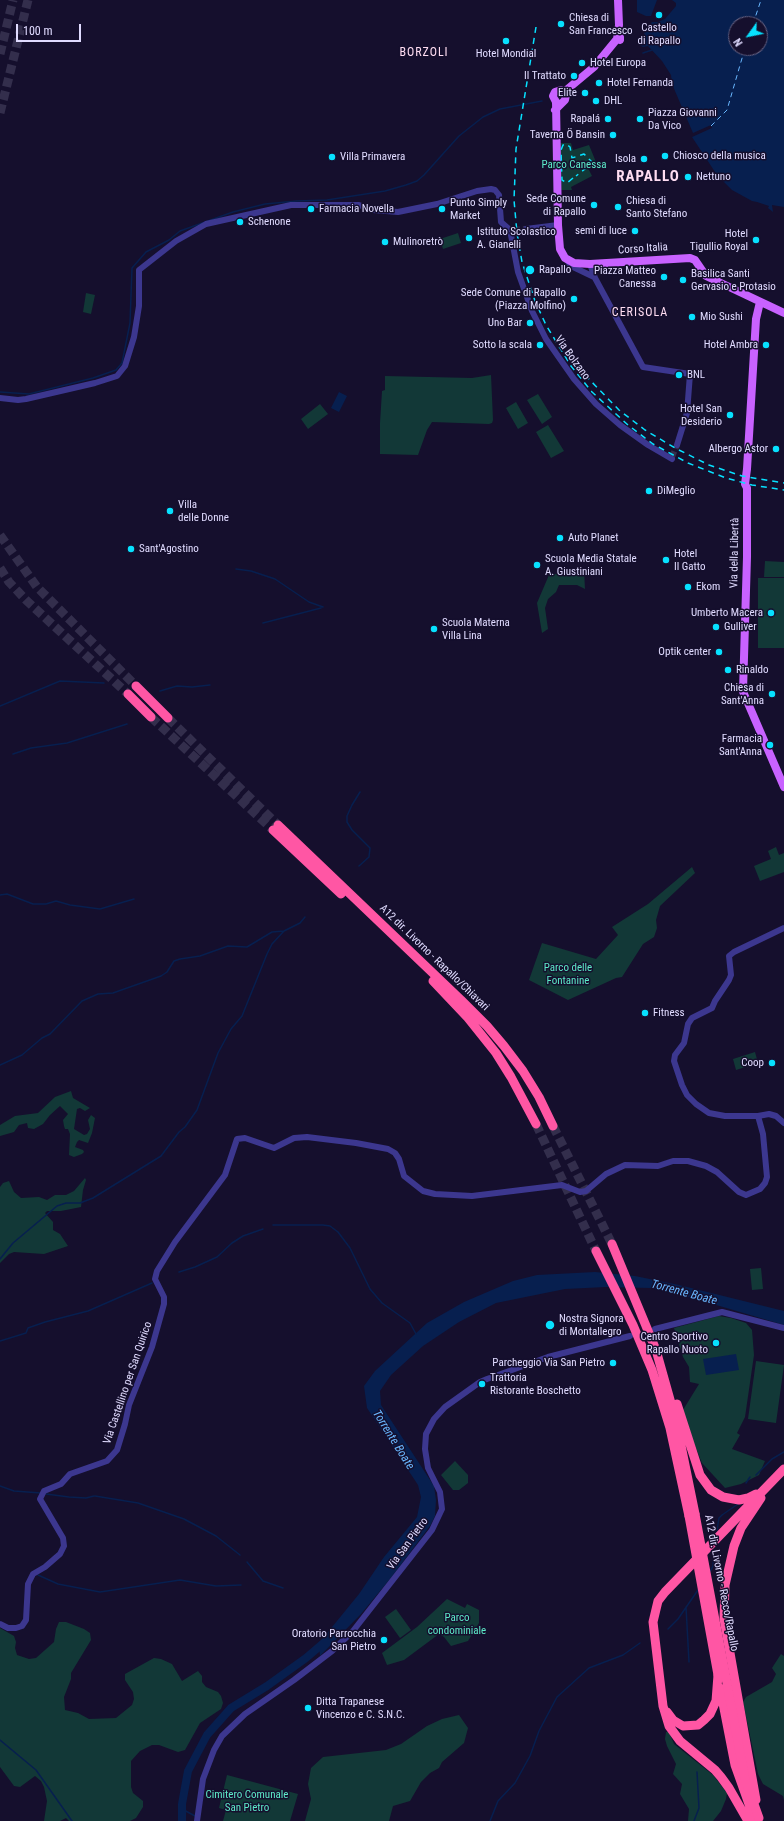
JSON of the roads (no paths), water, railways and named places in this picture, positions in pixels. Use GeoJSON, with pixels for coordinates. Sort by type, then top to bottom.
{"type":"FeatureCollection","features":[{"type":"Feature","properties":{"kind":"highway"},"geometry":{"type":"LineString","coordinates":[[136,686],[168,718]]}},
{"type":"Feature","properties":{"kind":"highway"},"geometry":{"type":"LineString","coordinates":[[128,694],[151,717]]}},
{"type":"Feature","properties":{"kind":"highway"},"geometry":{"type":"LineString","coordinates":[[275,828],[360,908],[468,1018],[496,1053],[511,1077],[536,1124]]}},
{"type":"Feature","properties":{"kind":"highway","name":"A12 dir. Livorno - Rapallo/Chiavari"},"geometry":{"type":"LineString","coordinates":[[360,908],[461,1000],[504,1046],[523,1071],[539,1096],[553,1126]]}},
{"type":"Feature","properties":{"kind":"highway"},"geometry":{"type":"LineString","coordinates":[[612,1244],[662,1361],[700,1475],[708,1486],[720,1496],[739,1500],[762,1494]]}},
{"type":"Feature","properties":{"kind":"highway"},"geometry":{"type":"LineString","coordinates":[[596,1252],[642,1344],[652,1370],[670,1428],[692,1515],[718,1675],[735,1765],[759,1820]]}},
{"type":"Feature","properties":{"kind":"highway","name":"A12 dir. Livorno - Recco/Rapallo"},"geometry":{"type":"LineString","coordinates":[[656,1350],[676,1421],[692,1515],[745,1779],[759,1820]]}},
{"type":"Feature","properties":{"kind":"highway"},"geometry":{"type":"LineString","coordinates":[[718,1675],[716,1701],[710,1714],[704,1720],[690,1726],[683,1726],[667,1714],[656,1621],[657,1612],[663,1598],[784,1469]]}},
{"type":"Feature","properties":{"kind":"highway"},"geometry":{"type":"LineString","coordinates":[[748,1821],[721,1777],[680,1741],[669,1726],[663,1706],[653,1622],[658,1601],[665,1592],[784,1473]]}},
{"type":"Feature","properties":{"kind":"highway"},"geometry":{"type":"LineString","coordinates":[[759,1820],[724,1619],[725,1585],[734,1546],[741,1528],[762,1494]]}},
{"type":"Feature","properties":{"kind":"main road"},"geometry":{"type":"LineString","coordinates":[[584,266],[567,260],[560,249],[558,225],[558,105],[553,96],[555,92],[561,90],[564,92],[594,68],[618,36],[618,0]]}},
{"type":"Feature","properties":{"kind":"main road","name":"Corso Italia"},"geometry":{"type":"LineString","coordinates":[[584,266],[690,258],[695,260],[706,276],[760,302]]}},
{"type":"Feature","properties":{"kind":"main road"},"geometry":{"type":"LineString","coordinates":[[760,302],[784,313]]}},
{"type":"Feature","properties":{"kind":"main road","name":"Via della Libertà"},"geometry":{"type":"LineString","coordinates":[[743,691],[747,557],[746,488],[749,478],[747,472],[756,319],[760,302]]}},
{"type":"Feature","properties":{"kind":"main road","name":"Via della Libertà"},"geometry":{"type":"LineString","coordinates":[[743,691],[738,681],[744,668]]}},
{"type":"Feature","properties":{"kind":"main road"},"geometry":{"type":"LineString","coordinates":[[743,691],[784,787]]}},
{"type":"Feature","properties":{"kind":"street","name":"Via Bolzano"},"geometry":{"type":"LineString","coordinates":[[0,398],[18,400],[26,399],[95,383],[117,376],[125,366],[134,337],[138,306],[139,270],[176,241],[206,224],[291,205],[359,205],[373,210],[398,212],[437,204],[477,191],[491,189],[495,190],[498,195],[501,222],[512,230],[518,272],[532,311],[546,339],[574,379],[596,404],[620,425],[648,445],[672,459]]}},
{"type":"Feature","properties":{"kind":"street"},"geometry":{"type":"LineString","coordinates":[[526,229],[558,225]]}},
{"type":"Feature","properties":{"kind":"street"},"geometry":{"type":"LineString","coordinates":[[584,266],[595,278],[643,367],[690,374],[687,413],[677,445]]}},
{"type":"Feature","properties":{"kind":"street"},"geometry":{"type":"LineString","coordinates":[[784,928],[734,952],[729,956],[731,974],[729,980],[712,1008],[692,1018],[688,1024],[684,1044],[675,1055],[674,1061],[682,1085],[688,1095],[696,1104],[709,1113],[725,1116],[758,1116],[768,1114],[776,1116],[784,1122]]}},
{"type":"Feature","properties":{"kind":"street","name":"Via Castellino per San Quirico"},"geometry":{"type":"LineString","coordinates":[[0,1624],[8,1628],[22,1626],[26,1620],[28,1584],[32,1574],[45,1567],[60,1554],[64,1546],[63,1538],[40,1499],[44,1490],[61,1484],[70,1474],[107,1461],[117,1450],[125,1424],[128,1405],[152,1347],[164,1304],[164,1297],[155,1279],[157,1271],[171,1248],[225,1175],[237,1139],[245,1138],[274,1148],[294,1138],[307,1137],[356,1143],[388,1149],[395,1153],[399,1159],[404,1176],[423,1191],[434,1194],[472,1196],[562,1185],[580,1192],[586,1191],[606,1174],[625,1165],[658,1166],[673,1161],[688,1161],[706,1166],[717,1172],[739,1192],[746,1195],[752,1194],[760,1189],[765,1183],[767,1177],[764,1141],[758,1116]]}},
{"type":"Feature","properties":{"kind":"street"},"geometry":{"type":"LineString","coordinates":[[655,1329],[722,1312],[784,1328]]}},
{"type":"Feature","properties":{"kind":"street","name":"Via San Pietro"},"geometry":{"type":"LineString","coordinates":[[197,1821],[203,1779],[214,1750],[222,1736],[245,1714],[294,1680],[332,1651],[352,1631],[432,1530],[442,1509],[440,1492],[428,1468],[425,1449],[426,1434],[434,1419],[445,1407],[480,1382],[487,1379],[548,1357],[630,1336]]}},
{"type":"Feature","properties":{"kind":"water"},"geometry":{"type":"Polygon","coordinates":[[[637,0],[657,0],[651,16],[646,16],[637,12],[637,0]]]}},
{"type":"Feature","properties":{"kind":"water"},"geometry":{"type":"Polygon","coordinates":[[[672,0],[784,0],[784,207],[772,205],[773,212],[768,208],[769,206],[752,201],[732,190],[717,175],[692,137],[712,128],[711,125],[693,133],[672,84],[671,75],[662,61],[648,46],[643,47],[639,45],[638,42],[646,37],[644,33],[647,27],[652,22],[658,22],[665,19],[676,6],[676,3],[672,0]]]}},
{"type":"Feature","properties":{"kind":"water"},"geometry":{"type":"Polygon","coordinates":[[[339,392],[347,396],[339,412],[331,408],[339,392]]]}},
{"type":"Feature","properties":{"kind":"water"},"geometry":{"type":"Polygon","coordinates":[[[595,1272],[635,1276],[679,1285],[784,1311],[784,1325],[696,1299],[650,1288],[606,1287],[565,1289],[496,1303],[459,1322],[423,1346],[391,1375],[380,1391],[381,1405],[434,1486],[436,1500],[435,1516],[430,1526],[390,1579],[361,1614],[320,1656],[319,1643],[359,1594],[384,1557],[417,1517],[421,1497],[418,1485],[367,1408],[364,1386],[375,1371],[427,1323],[464,1302],[513,1281],[537,1275],[595,1272]]]}},
{"type":"Feature","properties":{"kind":"water"},"geometry":{"type":"Polygon","coordinates":[[[736,1354],[739,1370],[706,1375],[703,1359],[736,1354]]]}},
{"type":"Feature","properties":{"kind":"waterway"},"geometry":{"type":"LineString","coordinates":[[643,53],[652,50]]}},
{"type":"Feature","properties":{"kind":"waterway"},"geometry":{"type":"LineString","coordinates":[[0,392],[29,394],[93,378],[116,370],[122,363],[130,323],[132,268],[146,252],[169,240],[180,231],[233,212],[265,204],[327,200],[385,191],[406,185],[417,181],[424,175],[459,136],[483,117],[500,109],[542,101]]}},
{"type":"Feature","properties":{"kind":"waterway"},"geometry":{"type":"LineString","coordinates":[[236,569],[251,571],[275,579],[309,602],[323,607]]}},
{"type":"Feature","properties":{"kind":"waterway"},"geometry":{"type":"LineString","coordinates":[[263,623],[321,608]]}},
{"type":"Feature","properties":{"kind":"waterway"},"geometry":{"type":"LineString","coordinates":[[0,706],[60,681],[104,683]]}},
{"type":"Feature","properties":{"kind":"waterway"},"geometry":{"type":"LineString","coordinates":[[160,691],[177,686],[192,687],[210,685]]}},
{"type":"Feature","properties":{"kind":"waterway"},"geometry":{"type":"LineString","coordinates":[[13,754],[31,748],[67,743],[127,724]]}},
{"type":"Feature","properties":{"kind":"waterway"},"geometry":{"type":"LineString","coordinates":[[359,866],[369,857],[370,848],[352,830],[347,822],[347,816],[360,792]]}},
{"type":"Feature","properties":{"kind":"waterway"},"geometry":{"type":"LineString","coordinates":[[0,895],[7,894],[33,904],[46,904],[56,901],[70,905],[100,909],[134,899]]}},
{"type":"Feature","properties":{"kind":"waterway"},"geometry":{"type":"LineString","coordinates":[[0,1065],[22,1055],[42,1038],[50,1034],[82,1001],[98,994],[113,993],[161,976],[167,972],[174,961],[180,959],[200,956],[228,946],[247,947],[272,932],[284,931],[300,923],[305,917]]}},
{"type":"Feature","properties":{"kind":"waterway"},"geometry":{"type":"LineString","coordinates":[[0,1259],[13,1243],[57,1206],[66,1203],[80,1203],[93,1198],[161,1156],[197,1110],[218,1053],[231,1029],[242,1016],[272,944],[284,931]]}},
{"type":"Feature","properties":{"kind":"waterway"},"geometry":{"type":"LineString","coordinates":[[273,1225],[323,1225],[330,1226],[338,1232],[350,1248],[370,1289],[382,1303],[410,1323],[416,1334]]}},
{"type":"Feature","properties":{"kind":"waterway"},"geometry":{"type":"LineString","coordinates":[[179,1272],[195,1267],[217,1257],[232,1243],[243,1236],[263,1229]]}},
{"type":"Feature","properties":{"kind":"waterway"},"geometry":{"type":"LineString","coordinates":[[0,1341],[26,1333],[28,1328],[45,1322],[88,1311],[152,1283]]}},
{"type":"Feature","properties":{"kind":"waterway"},"geometry":{"type":"LineString","coordinates":[[756,1475],[772,1459],[784,1452]]}},
{"type":"Feature","properties":{"kind":"waterway"},"geometry":{"type":"LineString","coordinates":[[746,1483],[750,1477]]}},
{"type":"Feature","properties":{"kind":"waterway"},"geometry":{"type":"LineString","coordinates":[[0,1486],[14,1491],[41,1493]]}},
{"type":"Feature","properties":{"kind":"waterway"},"geometry":{"type":"LineString","coordinates":[[46,1494],[86,1498],[94,1496]]}},
{"type":"Feature","properties":{"kind":"waterway"},"geometry":{"type":"LineString","coordinates":[[95,1496],[138,1503],[184,1519],[216,1536],[240,1555]]}},
{"type":"Feature","properties":{"kind":"waterway"},"geometry":{"type":"LineString","coordinates":[[717,1530],[719,1518],[738,1504]]}},
{"type":"Feature","properties":{"kind":"waterway"},"geometry":{"type":"LineString","coordinates":[[710,1572],[713,1566],[714,1555]]}},
{"type":"Feature","properties":{"kind":"waterway"},"geometry":{"type":"LineString","coordinates":[[247,1562],[263,1581],[283,1588]]}},
{"type":"Feature","properties":{"kind":"waterway"},"geometry":{"type":"LineString","coordinates":[[38,1575],[58,1584],[100,1592],[180,1580],[216,1586],[241,1585]]}},
{"type":"Feature","properties":{"kind":"waterway"},"geometry":{"type":"LineString","coordinates":[[668,1629],[678,1619],[698,1590]]}},
{"type":"Feature","properties":{"kind":"waterway"},"geometry":{"type":"LineString","coordinates":[[686,1607],[689,1662]]}},
{"type":"Feature","properties":{"kind":"waterway","name":"Torrente Boate"},"geometry":{"type":"LineString","coordinates":[[182,1821],[182,1804],[188,1771],[207,1735],[231,1708],[267,1686],[306,1658],[327,1640]]}},
{"type":"Feature","properties":{"kind":"waterway"},"geometry":{"type":"LineString","coordinates":[[490,1821],[498,1801],[515,1783],[530,1756],[539,1731],[557,1697],[589,1668],[623,1655],[640,1643]]}},
{"type":"Feature","properties":{"kind":"waterway"},"geometry":{"type":"LineString","coordinates":[[0,1740],[36,1770],[72,1821]]}},
{"type":"Feature","properties":{"kind":"waterway"},"geometry":{"type":"LineString","coordinates":[[694,1821],[699,1808],[697,1772]]}},
{"type":"Feature","properties":{"kind":"waterway"},"geometry":{"type":"LineString","coordinates":[[182,1809],[195,1816]]}},
{"type":"Feature","properties":{"kind":"tunnel"},"geometry":{"type":"LineString","coordinates":[[0,54],[13,0]]}},
{"type":"Feature","properties":{"kind":"tunnel"},"geometry":{"type":"LineString","coordinates":[[0,113],[28,0]]}},
{"type":"Feature","properties":{"kind":"tunnel"},"geometry":{"type":"LineString","coordinates":[[514,230],[526,229]]}},
{"type":"Feature","properties":{"kind":"tunnel"},"geometry":{"type":"LineString","coordinates":[[672,457],[677,445]]}},
{"type":"Feature","properties":{"kind":"tunnel"},"geometry":{"type":"LineString","coordinates":[[0,535],[37,587],[136,686]]}},
{"type":"Feature","properties":{"kind":"tunnel"},"geometry":{"type":"LineString","coordinates":[[0,568],[9,582],[27,601],[128,694]]}},
{"type":"Feature","properties":{"kind":"tunnel"},"geometry":{"type":"LineString","coordinates":[[151,717],[273,830]]}},
{"type":"Feature","properties":{"kind":"tunnel"},"geometry":{"type":"LineString","coordinates":[[168,718],[278,825]]}},
{"type":"Feature","properties":{"kind":"tunnel"},"geometry":{"type":"LineString","coordinates":[[536,1124],[596,1251]]}},
{"type":"Feature","properties":{"kind":"tunnel"},"geometry":{"type":"LineString","coordinates":[[553,1126],[612,1244]]}},
{"type":"Feature","properties":{"kind":"railway"},"geometry":{"type":"LineString","coordinates":[[536,27],[516,149],[514,200],[517,233],[522,262],[535,301],[546,325],[571,366],[592,392],[628,425],[653,444],[688,463],[726,478],[752,485],[784,490]]}},
{"type":"Feature","properties":{"kind":"railway"},"geometry":{"type":"LineString","coordinates":[[573,178],[567,183],[562,180],[561,150],[563,145],[566,144],[570,147],[572,158],[584,154],[591,161],[590,165],[576,176]]}},
{"type":"Feature","properties":{"kind":"railway"},"geometry":{"type":"LineString","coordinates":[[585,375],[619,410],[645,430],[675,448],[709,465],[742,476],[784,483]]}},
{"type":"Feature","properties":{"kind":"place","name":"Castello di Rapallo"},"geometry":{"type":"Point","coordinates":[659,15]}},
{"type":"Feature","properties":{"kind":"place","name":"Chiesa di San Francesco"},"geometry":{"type":"Point","coordinates":[561,24]}},
{"type":"Feature","properties":{"kind":"place","name":"Hotel Mondial"},"geometry":{"type":"Point","coordinates":[506,41]}},
{"type":"Feature","properties":{"kind":"place","name":"Hotel Europa"},"geometry":{"type":"Point","coordinates":[582,63]}},
{"type":"Feature","properties":{"kind":"place","name":"Il Trattato"},"geometry":{"type":"Point","coordinates":[574,76]}},
{"type":"Feature","properties":{"kind":"place","name":"Hotel Fernanda"},"geometry":{"type":"Point","coordinates":[599,83]}},
{"type":"Feature","properties":{"kind":"place","name":"Elite"},"geometry":{"type":"Point","coordinates":[585,93]}},
{"type":"Feature","properties":{"kind":"place","name":"DHL"},"geometry":{"type":"Point","coordinates":[596,101]}},
{"type":"Feature","properties":{"kind":"place","name":"Rapalá"},"geometry":{"type":"Point","coordinates":[608,119]}},
{"type":"Feature","properties":{"kind":"place","name":"Piazza Giovanni Da Vico"},"geometry":{"type":"Point","coordinates":[640,119]}},
{"type":"Feature","properties":{"kind":"place","name":"Taverna Ö Bansin"},"geometry":{"type":"Point","coordinates":[613,135]}},
{"type":"Feature","properties":{"kind":"place","name":"Chiosco della musica"},"geometry":{"type":"Point","coordinates":[665,156]}},
{"type":"Feature","properties":{"kind":"place","name":"Villa Primavera"},"geometry":{"type":"Point","coordinates":[332,157]}},
{"type":"Feature","properties":{"kind":"place","name":"Isola"},"geometry":{"type":"Point","coordinates":[644,159]}},
{"type":"Feature","properties":{"kind":"place","name":"Nettuno"},"geometry":{"type":"Point","coordinates":[688,177]}},
{"type":"Feature","properties":{"kind":"place","name":"Sede Comune di Rapallo"},"geometry":{"type":"Point","coordinates":[594,205]}},
{"type":"Feature","properties":{"kind":"place","name":"Chiesa di Santo Stefano"},"geometry":{"type":"Point","coordinates":[618,207]}},
{"type":"Feature","properties":{"kind":"place","name":"Farmacia Novella"},"geometry":{"type":"Point","coordinates":[311,209]}},
{"type":"Feature","properties":{"kind":"place","name":"Punto Simply Market"},"geometry":{"type":"Point","coordinates":[442,209]}},
{"type":"Feature","properties":{"kind":"place","name":"Schenone"},"geometry":{"type":"Point","coordinates":[240,222]}},
{"type":"Feature","properties":{"kind":"place","name":"semi di luce"},"geometry":{"type":"Point","coordinates":[635,231]}},
{"type":"Feature","properties":{"kind":"place","name":"Istituto Scolastico A. Gianelli"},"geometry":{"type":"Point","coordinates":[469,238]}},
{"type":"Feature","properties":{"kind":"place","name":"Hotel Tigullio Royal"},"geometry":{"type":"Point","coordinates":[756,240]}},
{"type":"Feature","properties":{"kind":"place","name":"Mulinoretrò"},"geometry":{"type":"Point","coordinates":[385,242]}},
{"type":"Feature","properties":{"kind":"place","name":"Rapallo"},"geometry":{"type":"Point","coordinates":[530,270]}},
{"type":"Feature","properties":{"kind":"place","name":"Piazza Matteo Canessa"},"geometry":{"type":"Point","coordinates":[664,277]}},
{"type":"Feature","properties":{"kind":"place","name":"Basilica Santi Gervasio e Protasio"},"geometry":{"type":"Point","coordinates":[683,280]}},
{"type":"Feature","properties":{"kind":"place","name":"Sede Comune di Rapallo (Piazza Molfino)"},"geometry":{"type":"Point","coordinates":[574,299]}},
{"type":"Feature","properties":{"kind":"place","name":"Mio Sushi"},"geometry":{"type":"Point","coordinates":[692,317]}},
{"type":"Feature","properties":{"kind":"place","name":"Uno Bar"},"geometry":{"type":"Point","coordinates":[530,323]}},
{"type":"Feature","properties":{"kind":"place","name":"Sotto la scala"},"geometry":{"type":"Point","coordinates":[540,345]}},
{"type":"Feature","properties":{"kind":"place","name":"Hotel Ambra"},"geometry":{"type":"Point","coordinates":[766,345]}},
{"type":"Feature","properties":{"kind":"place","name":"BNL"},"geometry":{"type":"Point","coordinates":[679,375]}},
{"type":"Feature","properties":{"kind":"place","name":"Hotel San Desiderio"},"geometry":{"type":"Point","coordinates":[730,415]}},
{"type":"Feature","properties":{"kind":"place","name":"Albergo Astor"},"geometry":{"type":"Point","coordinates":[776,449]}},
{"type":"Feature","properties":{"kind":"place","name":"DiMeglio"},"geometry":{"type":"Point","coordinates":[649,491]}},
{"type":"Feature","properties":{"kind":"place","name":"Villa delle Donne"},"geometry":{"type":"Point","coordinates":[170,511]}},
{"type":"Feature","properties":{"kind":"place","name":"Auto Planet"},"geometry":{"type":"Point","coordinates":[560,538]}},
{"type":"Feature","properties":{"kind":"place","name":"Sant'Agostino"},"geometry":{"type":"Point","coordinates":[131,549]}},
{"type":"Feature","properties":{"kind":"place","name":"Hotel Il Gatto"},"geometry":{"type":"Point","coordinates":[666,560]}},
{"type":"Feature","properties":{"kind":"place","name":"Scuola Media Statale A. Giustiniani"},"geometry":{"type":"Point","coordinates":[537,565]}},
{"type":"Feature","properties":{"kind":"place","name":"Ekom"},"geometry":{"type":"Point","coordinates":[688,587]}},
{"type":"Feature","properties":{"kind":"place","name":"Umberto Macera"},"geometry":{"type":"Point","coordinates":[771,613]}},
{"type":"Feature","properties":{"kind":"place","name":"Gulliver"},"geometry":{"type":"Point","coordinates":[716,627]}},
{"type":"Feature","properties":{"kind":"place","name":"Scuola Materna Villa Lina"},"geometry":{"type":"Point","coordinates":[434,629]}},
{"type":"Feature","properties":{"kind":"place","name":"Optik center"},"geometry":{"type":"Point","coordinates":[719,652]}},
{"type":"Feature","properties":{"kind":"place","name":"Rinaldo"},"geometry":{"type":"Point","coordinates":[728,670]}},
{"type":"Feature","properties":{"kind":"place","name":"Chiesa di Sant'Anna"},"geometry":{"type":"Point","coordinates":[772,694]}},
{"type":"Feature","properties":{"kind":"place","name":"Farmacia Sant'Anna"},"geometry":{"type":"Point","coordinates":[770,745]}},
{"type":"Feature","properties":{"kind":"place","name":"Fitness"},"geometry":{"type":"Point","coordinates":[645,1013]}},
{"type":"Feature","properties":{"kind":"place","name":"Coop"},"geometry":{"type":"Point","coordinates":[772,1063]}},
{"type":"Feature","properties":{"kind":"place","name":"Nostra Signora di Montallegro"},"geometry":{"type":"Point","coordinates":[550,1325]}},
{"type":"Feature","properties":{"kind":"place","name":"Centro Sportivo Rapallo Nuoto"},"geometry":{"type":"Point","coordinates":[716,1343]}},
{"type":"Feature","properties":{"kind":"place","name":"Parcheggio Via San Pietro"},"geometry":{"type":"Point","coordinates":[613,1363]}},
{"type":"Feature","properties":{"kind":"place","name":"Trattoria Ristorante Boschetto"},"geometry":{"type":"Point","coordinates":[482,1384]}},
{"type":"Feature","properties":{"kind":"place","name":"Oratorio Parrocchia San Pietro"},"geometry":{"type":"Point","coordinates":[384,1640]}},
{"type":"Feature","properties":{"kind":"place","name":"Ditta Trapanese Vincenzo e C. S.N.C."},"geometry":{"type":"Point","coordinates":[308,1708]}},
{"type":"Feature","properties":{"kind":"district","name":"BORZOLI"},"geometry":{"type":"Point","coordinates":[424,53]}},
{"type":"Feature","properties":{"kind":"district","name":"RAPALLO"},"geometry":{"type":"Point","coordinates":[648,177]}},
{"type":"Feature","properties":{"kind":"district","name":"CERISOLA"},"geometry":{"type":"Point","coordinates":[640,313]}},
{"type":"Feature","properties":{"kind":"park label","name":"Parco Canessa"},"geometry":{"type":"Point","coordinates":[574,165]}},
{"type":"Feature","properties":{"kind":"park label","name":"Parco delle Fontanine"},"geometry":{"type":"Point","coordinates":[568,974]}},
{"type":"Feature","properties":{"kind":"park label","name":"Parco condominiale"},"geometry":{"type":"Point","coordinates":[457,1624]}},
{"type":"Feature","properties":{"kind":"park label","name":"Cimitero Comunale San Pietro"},"geometry":{"type":"Point","coordinates":[247,1801]}}]}
